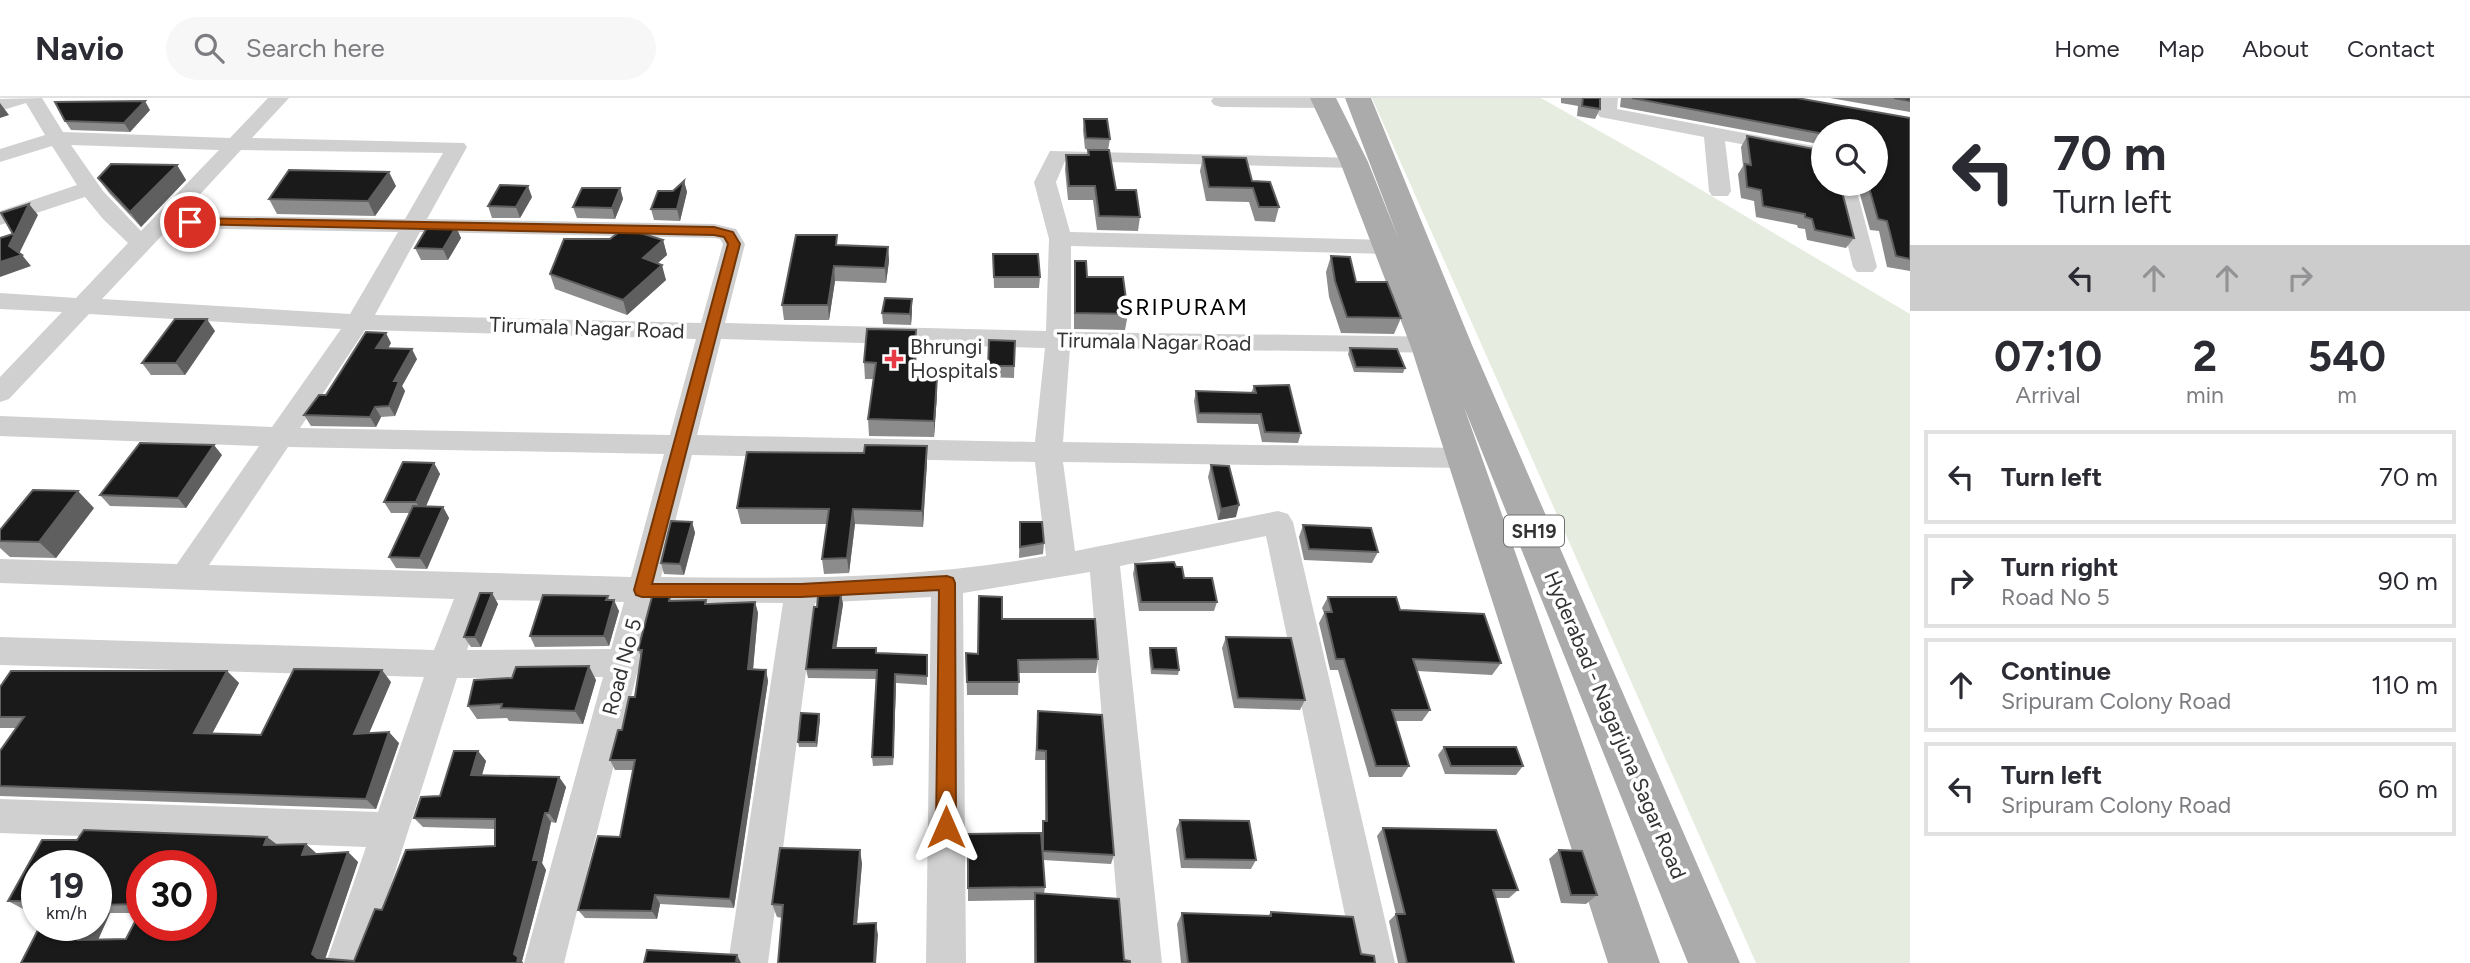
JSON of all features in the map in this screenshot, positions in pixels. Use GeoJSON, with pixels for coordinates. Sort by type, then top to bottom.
{"type":"FeatureCollection","features":[{"type":"Feature","properties":{"kind":"main road","name":"Hyderabad - Nagarjuna Sagar Road"},"geometry":{"type":"LineString","coordinates":[[1336,99],[1354,162],[1388,247],[1442,346],[1463,458],[1633,963]]}},
{"type":"Feature","properties":{"kind":"main road","name":"Hyderabad - Nagarjuna Sagar Road"},"geometry":{"type":"LineString","coordinates":[[1336,99],[1714,963]]}},
{"type":"Feature","properties":{"kind":"street"},"geometry":{"type":"LineString","coordinates":[[0,105],[23,98]]}},
{"type":"Feature","properties":{"kind":"street"},"geometry":{"type":"LineString","coordinates":[[32,98],[92,188],[128,234],[143,244]]}},
{"type":"Feature","properties":{"kind":"street"},"geometry":{"type":"LineString","coordinates":[[0,393],[279,98]]}},
{"type":"Feature","properties":{"kind":"street"},"geometry":{"type":"LineString","coordinates":[[1608,98],[1606,113],[1811,152]]}},
{"type":"Feature","properties":{"kind":"street"},"geometry":{"type":"LineString","coordinates":[[1221,101],[1336,99]]}},
{"type":"Feature","properties":{"kind":"street"},"geometry":{"type":"LineString","coordinates":[[1714,134],[1720,191]]}},
{"type":"Feature","properties":{"kind":"street"},"geometry":{"type":"LineString","coordinates":[[0,156],[58,138],[457,147],[358,322],[277,437],[186,575]]}},
{"type":"Feature","properties":{"kind":"street"},"geometry":{"type":"LineString","coordinates":[[1062,566],[1048,452],[1058,340],[1060,239],[1045,182],[1058,155],[1354,162]]}},
{"type":"Feature","properties":{"kind":"street"},"geometry":{"type":"LineString","coordinates":[[0,218],[92,188]]}},
{"type":"Feature","properties":{"kind":"street"},"geometry":{"type":"LineString","coordinates":[[1847,196],[1866,267]]}},
{"type":"Feature","properties":{"kind":"street"},"geometry":{"type":"LineString","coordinates":[[162,221],[413,226]]}},
{"type":"Feature","properties":{"kind":"street","name":"Road No 5"},"geometry":{"type":"LineString","coordinates":[[413,226],[700,231],[729,234],[734,244],[544,963]]}},
{"type":"Feature","properties":{"kind":"street"},"geometry":{"type":"LineString","coordinates":[[1060,239],[1388,247]]}},
{"type":"Feature","properties":{"kind":"street","name":"Tirumala Nagar Road"},"geometry":{"type":"LineString","coordinates":[[0,301],[358,322],[1058,340],[1442,346]]}},
{"type":"Feature","properties":{"kind":"street"},"geometry":{"type":"LineString","coordinates":[[0,426],[277,437],[1463,458]]}},
{"type":"Feature","properties":{"kind":"street"},"geometry":{"type":"LineString","coordinates":[[0,571],[186,575],[474,588],[801,590],[947,583],[1062,566],[1278,522],[1375,963]]}},
{"type":"Feature","properties":{"kind":"street"},"geometry":{"type":"LineString","coordinates":[[1104,558],[1142,963]]}},
{"type":"Feature","properties":{"kind":"street"},"geometry":{"type":"LineString","coordinates":[[946,963],[947,583]]}},
{"type":"Feature","properties":{"kind":"street"},"geometry":{"type":"LineString","coordinates":[[346,963],[445,664],[474,588]]}},
{"type":"Feature","properties":{"kind":"street"},"geometry":{"type":"LineString","coordinates":[[748,963],[801,590]]}},
{"type":"Feature","properties":{"kind":"street"},"geometry":{"type":"LineString","coordinates":[[0,651],[445,664],[623,663]]}},
{"type":"Feature","properties":{"kind":"street"},"geometry":{"type":"LineString","coordinates":[[0,816],[390,830]]}},
{"type":"Feature","properties":{"kind":"shaded area"},"geometry":{"type":"Polygon","coordinates":[[[1372,98],[1541,98],[1910,314],[1910,963],[1756,963],[1372,98]]]}},
{"type":"Feature","properties":{"kind":"building"},"geometry":{"type":"Polygon","coordinates":[[[1583,98],[1600,98],[1600,109],[1582,106],[1583,98]]]}},
{"type":"Feature","properties":{"kind":"building"},"geometry":{"type":"Polygon","coordinates":[[[1632,98],[1797,98],[1910,118],[1910,259],[1896,256],[1887,221],[1878,219],[1871,196],[1888,196],[1888,119],[1811,119],[1811,132],[1632,98]]]}},
{"type":"Feature","properties":{"kind":"building"},"geometry":{"type":"Polygon","coordinates":[[[145,101],[124,123],[65,121],[55,102],[145,101]]]}},
{"type":"Feature","properties":{"kind":"building"},"geometry":{"type":"Polygon","coordinates":[[[1084,119],[1107,119],[1110,139],[1086,138],[1084,119]]]}},
{"type":"Feature","properties":{"kind":"building"},"geometry":{"type":"Polygon","coordinates":[[[1747,136],[1811,148],[1811,196],[1843,196],[1854,238],[1815,230],[1812,219],[1805,217],[1805,214],[1763,206],[1761,190],[1747,187],[1745,164],[1751,165],[1747,136]]]}},
{"type":"Feature","properties":{"kind":"building"},"geometry":{"type":"Polygon","coordinates":[[[1088,150],[1109,150],[1116,190],[1136,190],[1140,217],[1099,216],[1095,186],[1069,186],[1066,155],[1089,155],[1088,150]]]}},
{"type":"Feature","properties":{"kind":"building"},"geometry":{"type":"Polygon","coordinates":[[[1203,157],[1246,158],[1252,181],[1270,182],[1279,207],[1259,207],[1253,188],[1209,187],[1203,157]]]}},
{"type":"Feature","properties":{"kind":"building"},"geometry":{"type":"Polygon","coordinates":[[[111,164],[177,165],[130,212],[98,178],[111,164]]]}},
{"type":"Feature","properties":{"kind":"building"},"geometry":{"type":"Polygon","coordinates":[[[289,170],[389,172],[368,201],[269,199],[289,170]]]}},
{"type":"Feature","properties":{"kind":"building"},"geometry":{"type":"Polygon","coordinates":[[[684,181],[677,209],[651,209],[658,191],[673,191],[684,181]]]}},
{"type":"Feature","properties":{"kind":"building"},"geometry":{"type":"Polygon","coordinates":[[[500,185],[528,186],[516,207],[488,206],[500,185]]]}},
{"type":"Feature","properties":{"kind":"building"},"geometry":{"type":"Polygon","coordinates":[[[582,188],[620,188],[612,208],[573,207],[582,188]]]}},
{"type":"Feature","properties":{"kind":"building"},"geometry":{"type":"Polygon","coordinates":[[[29,204],[9,246],[22,255],[0,262],[0,238],[13,234],[1,213],[29,204]]]}},
{"type":"Feature","properties":{"kind":"building"},"geometry":{"type":"Polygon","coordinates":[[[428,226],[456,227],[443,249],[415,248],[428,226]]]}},
{"type":"Feature","properties":{"kind":"building"},"geometry":{"type":"Polygon","coordinates":[[[624,228],[663,240],[643,258],[662,265],[623,300],[550,274],[564,239],[610,239],[624,228]]]}},
{"type":"Feature","properties":{"kind":"building"},"geometry":{"type":"Polygon","coordinates":[[[796,235],[837,235],[836,245],[888,247],[885,268],[834,266],[828,305],[782,305],[796,235]]]}},
{"type":"Feature","properties":{"kind":"building"},"geometry":{"type":"Polygon","coordinates":[[[993,254],[1038,254],[1040,277],[994,277],[993,254]]]}},
{"type":"Feature","properties":{"kind":"building"},"geometry":{"type":"Polygon","coordinates":[[[1331,256],[1350,257],[1356,282],[1387,282],[1401,318],[1347,317],[1335,281],[1331,256]]]}},
{"type":"Feature","properties":{"kind":"building"},"geometry":{"type":"Polygon","coordinates":[[[1075,261],[1086,261],[1087,277],[1123,277],[1128,314],[1075,313],[1075,261]]]}},
{"type":"Feature","properties":{"kind":"building"},"geometry":{"type":"Polygon","coordinates":[[[885,298],[912,299],[910,314],[882,313],[885,298]]]}},
{"type":"Feature","properties":{"kind":"building"},"geometry":{"type":"Polygon","coordinates":[[[175,319],[207,319],[176,363],[142,363],[175,319]]]}},
{"type":"Feature","properties":{"kind":"building"},"geometry":{"type":"Polygon","coordinates":[[[867,329],[916,330],[913,377],[937,378],[934,421],[868,419],[876,363],[864,362],[867,329]]]}},
{"type":"Feature","properties":{"kind":"building"},"geometry":{"type":"Polygon","coordinates":[[[366,332],[386,333],[376,348],[412,349],[394,381],[399,381],[389,406],[375,407],[370,417],[304,415],[319,395],[326,395],[366,332]]]}},
{"type":"Feature","properties":{"kind":"building"},"geometry":{"type":"Polygon","coordinates":[[[989,340],[1015,341],[1014,366],[988,366],[989,340]]]}},
{"type":"Feature","properties":{"kind":"building"},"geometry":{"type":"Polygon","coordinates":[[[1350,348],[1397,349],[1405,368],[1356,367],[1350,348]]]}},
{"type":"Feature","properties":{"kind":"building"},"geometry":{"type":"Polygon","coordinates":[[[1289,385],[1301,433],[1265,432],[1261,414],[1199,413],[1196,391],[1256,393],[1254,386],[1289,385]]]}},
{"type":"Feature","properties":{"kind":"building"},"geometry":{"type":"Polygon","coordinates":[[[140,443],[214,445],[178,498],[100,495],[140,443]]]}},
{"type":"Feature","properties":{"kind":"building"},"geometry":{"type":"Polygon","coordinates":[[[865,445],[927,446],[922,511],[853,509],[847,558],[822,559],[829,509],[737,508],[747,452],[864,453],[865,445]]]}},
{"type":"Feature","properties":{"kind":"building"},"geometry":{"type":"Polygon","coordinates":[[[403,462],[434,463],[416,502],[384,502],[403,462]]]}},
{"type":"Feature","properties":{"kind":"building"},"geometry":{"type":"Polygon","coordinates":[[[1211,465],[1229,466],[1239,505],[1221,509],[1211,465]]]}},
{"type":"Feature","properties":{"kind":"building"},"geometry":{"type":"Polygon","coordinates":[[[33,490],[78,491],[39,542],[0,541],[0,530],[33,490]]]}},
{"type":"Feature","properties":{"kind":"building"},"geometry":{"type":"Polygon","coordinates":[[[413,506],[443,507],[420,558],[389,557],[413,506]]]}},
{"type":"Feature","properties":{"kind":"building"},"geometry":{"type":"Polygon","coordinates":[[[671,521],[692,522],[680,564],[661,563],[671,521]]]}},
{"type":"Feature","properties":{"kind":"building"},"geometry":{"type":"Polygon","coordinates":[[[1020,522],[1042,522],[1044,543],[1020,547],[1020,522]]]}},
{"type":"Feature","properties":{"kind":"building"},"geometry":{"type":"Polygon","coordinates":[[[1303,525],[1371,528],[1378,552],[1309,549],[1303,525]]]}},
{"type":"Feature","properties":{"kind":"building"},"geometry":{"type":"Polygon","coordinates":[[[1174,562],[1176,567],[1182,567],[1184,578],[1212,578],[1217,602],[1141,602],[1135,564],[1174,562]]]}},
{"type":"Feature","properties":{"kind":"building"},"geometry":{"type":"Polygon","coordinates":[[[480,593],[492,593],[475,637],[464,637],[480,593]]]}},
{"type":"Feature","properties":{"kind":"building"},"geometry":{"type":"Polygon","coordinates":[[[653,593],[671,593],[669,601],[706,600],[705,604],[755,602],[748,669],[766,670],[730,899],[655,895],[652,911],[578,910],[598,836],[620,837],[635,760],[610,760],[618,730],[622,730],[629,697],[635,697],[642,650],[638,650],[653,593]]]}},
{"type":"Feature","properties":{"kind":"building"},"geometry":{"type":"Polygon","coordinates":[[[543,595],[608,596],[606,600],[614,600],[604,636],[530,636],[543,595]]]}},
{"type":"Feature","properties":{"kind":"building"},"geometry":{"type":"Polygon","coordinates":[[[841,595],[833,648],[876,648],[876,653],[927,655],[927,676],[895,674],[893,757],[872,757],[877,670],[806,669],[814,607],[817,607],[818,596],[841,595]]]}},
{"type":"Feature","properties":{"kind":"building"},"geometry":{"type":"Polygon","coordinates":[[[979,596],[1002,597],[1002,619],[1095,619],[1098,659],[1018,660],[1019,682],[967,682],[966,653],[978,654],[979,596]]]}},
{"type":"Feature","properties":{"kind":"building"},"geometry":{"type":"Polygon","coordinates":[[[1328,597],[1396,597],[1400,610],[1484,614],[1501,663],[1413,659],[1430,710],[1392,710],[1409,766],[1376,766],[1344,659],[1336,659],[1325,612],[1332,612],[1328,597]]]}},
{"type":"Feature","properties":{"kind":"building"},"geometry":{"type":"Polygon","coordinates":[[[1226,637],[1291,638],[1305,700],[1238,698],[1226,637]]]}},
{"type":"Feature","properties":{"kind":"building"},"geometry":{"type":"Polygon","coordinates":[[[1150,648],[1176,648],[1179,670],[1153,669],[1150,648]]]}},
{"type":"Feature","properties":{"kind":"building"},"geometry":{"type":"Polygon","coordinates":[[[589,666],[575,711],[501,708],[502,704],[468,706],[474,680],[512,678],[516,667],[589,666]]]}},
{"type":"Feature","properties":{"kind":"building"},"geometry":{"type":"Polygon","coordinates":[[[294,669],[382,670],[354,734],[389,732],[366,799],[0,786],[0,751],[24,717],[0,717],[0,687],[11,671],[227,671],[194,733],[261,735],[294,669]]]}},
{"type":"Feature","properties":{"kind":"building"},"geometry":{"type":"Polygon","coordinates":[[[1038,711],[1102,715],[1114,855],[1043,851],[1043,821],[1047,821],[1046,751],[1037,750],[1038,711]]]}},
{"type":"Feature","properties":{"kind":"building"},"geometry":{"type":"Polygon","coordinates":[[[801,713],[819,714],[816,742],[798,742],[801,713]]]}},
{"type":"Feature","properties":{"kind":"building"},"geometry":{"type":"Polygon","coordinates":[[[1444,747],[1516,747],[1523,766],[1451,766],[1444,747]]]}},
{"type":"Feature","properties":{"kind":"building"},"geometry":{"type":"Polygon","coordinates":[[[454,751],[478,751],[471,775],[559,777],[549,813],[545,813],[533,860],[539,860],[514,954],[518,957],[517,963],[21,963],[32,941],[217,941],[217,850],[126,850],[126,904],[112,905],[112,850],[36,850],[42,840],[77,840],[84,830],[267,837],[264,845],[306,844],[302,855],[348,852],[312,954],[317,958],[354,961],[375,909],[382,910],[406,850],[495,846],[495,819],[414,818],[421,797],[440,796],[454,751]]]}},
{"type":"Feature","properties":{"kind":"building"},"geometry":{"type":"Polygon","coordinates":[[[1180,820],[1249,821],[1256,860],[1185,859],[1180,820]]]}},
{"type":"Feature","properties":{"kind":"building"},"geometry":{"type":"Polygon","coordinates":[[[1383,828],[1496,830],[1518,890],[1493,890],[1514,963],[1407,963],[1396,914],[1405,914],[1383,828]]]}},
{"type":"Feature","properties":{"kind":"building"},"geometry":{"type":"Polygon","coordinates":[[[1041,833],[1045,887],[968,888],[968,834],[1041,833]]]}},
{"type":"Feature","properties":{"kind":"building"},"geometry":{"type":"Polygon","coordinates":[[[780,848],[860,850],[854,924],[876,923],[874,963],[778,963],[783,905],[772,904],[780,848]]]}},
{"type":"Feature","properties":{"kind":"building"},"geometry":{"type":"Polygon","coordinates":[[[1559,850],[1582,851],[1597,895],[1571,895],[1559,850]]]}},
{"type":"Feature","properties":{"kind":"building"},"geometry":{"type":"Polygon","coordinates":[[[21,878],[21,901],[8,901],[21,878]]]}},
{"type":"Feature","properties":{"kind":"building"},"geometry":{"type":"Polygon","coordinates":[[[1035,893],[1119,899],[1124,960],[1130,963],[1036,963],[1035,893]]]}},
{"type":"Feature","properties":{"kind":"building"},"geometry":{"type":"Polygon","coordinates":[[[1271,912],[1353,917],[1361,954],[1374,956],[1375,963],[1188,963],[1182,913],[1271,916],[1271,912]]]}},
{"type":"Feature","properties":{"kind":"building"},"geometry":{"type":"Polygon","coordinates":[[[647,950],[737,955],[736,963],[644,963],[647,950]]]}},
{"type":"Feature","properties":{"kind":"place","name":"Bhrungi Hospitals"},"geometry":{"type":"Point","coordinates":[894,359]}},
{"type":"Feature","properties":{"kind":"district","name":"SRIPURAM"},"geometry":{"type":"Point","coordinates":[1184,307]}},
{"type":"Feature","properties":{"kind":"route"},"geometry":{"type":"LineString","coordinates":[[190,222],[714,231],[729,234],[734,244],[642,590],[801,590],[947,583],[946,827]]}}]}
